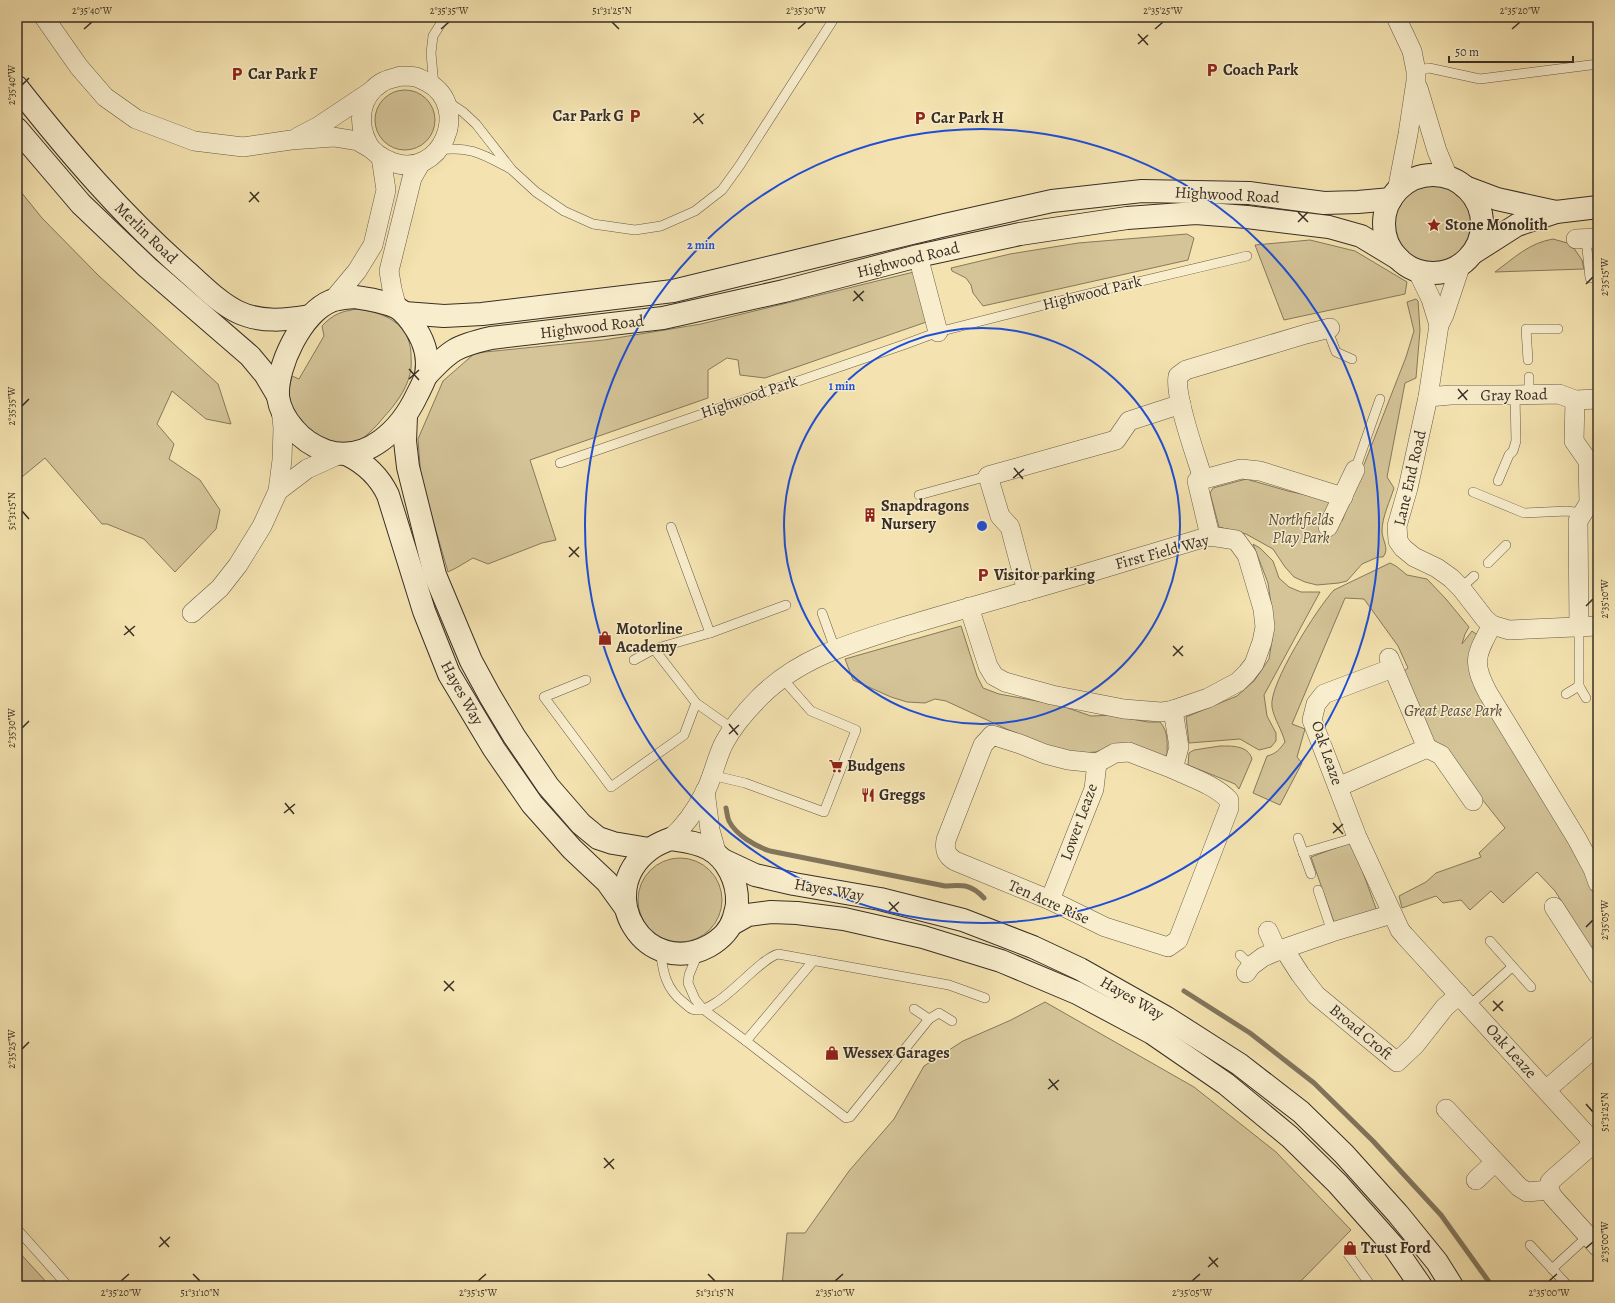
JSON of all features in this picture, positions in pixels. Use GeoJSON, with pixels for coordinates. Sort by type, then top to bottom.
{"type":"FeatureCollection","features":[{"type":"Feature","properties":{"kind":"street"},"geometry":{"type":"LineString","coordinates":[[44,17],[79,66],[105,97],[136,119],[194,141],[243,147],[291,140],[334,137],[346,138],[358,140],[376,153],[396,164],[420,164]]}},
{"type":"Feature","properties":{"kind":"street"},"geometry":{"type":"LineString","coordinates":[[1396,17],[1410,46],[1416,76],[1437,152],[1456,182],[1475,199],[1480,210],[1482,223],[1481,234],[1467,258]]}},
{"type":"Feature","properties":{"kind":"street"},"geometry":{"type":"LineString","coordinates":[[278,491],[307,469],[344,454],[361,452],[376,445],[393,431],[406,416],[426,376],[427,365],[424,345],[413,324],[401,310],[392,289],[389,271],[412,178],[420,164],[438,150],[448,132],[450,115],[440,93],[417,77],[401,76],[382,82],[371,92],[318,126],[291,140]]}},
{"type":"Feature","properties":{"kind":"street"},"geometry":{"type":"LineString","coordinates":[[1416,76],[1408,134],[1394,195],[1385,212],[1384,223],[1385,234],[1391,250],[1408,264],[1431,273],[1445,272],[1517,225],[1556,212],[1598,207]]}},
{"type":"Feature","properties":{"kind":"street","name":"Merlin Road"},"geometry":{"type":"LineString","coordinates":[[17,87],[94,181],[160,248],[221,302],[238,312],[270,320],[310,316]]}},
{"type":"Feature","properties":{"kind":"street"},"geometry":{"type":"LineString","coordinates":[[192,613],[220,588],[238,565],[262,526],[278,491],[282,460],[283,428],[279,402],[281,374],[285,359],[298,333],[310,316],[332,301],[357,271],[373,245],[386,190],[376,153],[363,134],[360,122],[362,111],[371,92]]}},
{"type":"Feature","properties":{"kind":"street","name":"Merlin Road"},"geometry":{"type":"LineString","coordinates":[[17,129],[81,204],[147,267],[250,356],[265,374],[289,423],[299,435],[320,449],[344,454]]}},
{"type":"Feature","properties":{"kind":"street"},"geometry":{"type":"LineString","coordinates":[[1394,195],[1409,181],[1425,176],[1456,182],[1497,199],[1556,212]]}},
{"type":"Feature","properties":{"kind":"street","name":"Highwood Road"},"geometry":{"type":"LineString","coordinates":[[332,301],[355,297],[382,302],[401,310],[444,316],[482,314],[673,291],[945,225],[1052,201],[1142,192],[1249,193],[1324,203],[1358,202],[1394,195]]}},
{"type":"Feature","properties":{"kind":"street","name":"Highwood Road"},"geometry":{"type":"LineString","coordinates":[[426,376],[453,350],[466,344],[491,338],[663,318],[784,292],[918,256],[1020,234],[1127,218],[1196,213],[1247,217],[1328,227],[1361,236],[1408,264]]}},
{"type":"Feature","properties":{"kind":"street"},"geometry":{"type":"LineString","coordinates":[[918,256],[938,332]]}},
{"type":"Feature","properties":{"kind":"street","name":"Lane End Road"},"geometry":{"type":"LineString","coordinates":[[1467,258],[1439,324],[1428,397],[1411,476],[1397,526],[1398,541],[1403,548],[1414,557],[1437,568],[1451,578],[1468,582],[1485,619],[1492,625]]}},
{"type":"Feature","properties":{"kind":"street","name":"Lane End Road"},"geometry":{"type":"LineString","coordinates":[[1408,264],[1431,299],[1439,324]]}},
{"type":"Feature","properties":{"kind":"street"},"geometry":{"type":"LineString","coordinates":[[1210,536],[1200,480],[1177,384],[1178,376],[1186,370],[1329,328]]}},
{"type":"Feature","properties":{"kind":"street","name":"Gray Road"},"geometry":{"type":"LineString","coordinates":[[1428,397],[1524,389],[1560,394],[1575,400],[1598,398]]}},
{"type":"Feature","properties":{"kind":"street"},"geometry":{"type":"LineString","coordinates":[[1575,400],[1574,441],[1588,461],[1593,489],[1589,503],[1578,521],[1578,626]]}},
{"type":"Feature","properties":{"kind":"street"},"geometry":{"type":"LineString","coordinates":[[1027,591],[1010,527],[1000,516],[988,476],[1116,440],[1129,421],[1182,404]]}},
{"type":"Feature","properties":{"kind":"street","name":"Hayes Way"},"geometry":{"type":"LineString","coordinates":[[406,416],[405,441],[408,467],[435,575],[471,661],[490,696],[514,736],[548,786],[581,824],[598,838],[613,843],[650,849]]}},
{"type":"Feature","properties":{"kind":"street","name":"Hayes Way"},"geometry":{"type":"LineString","coordinates":[[344,454],[366,466],[376,475],[386,490],[424,612],[449,674],[494,749],[532,804],[572,849],[607,882],[625,907]]}},
{"type":"Feature","properties":{"kind":"street"},"geometry":{"type":"LineString","coordinates":[[1200,480],[1241,469],[1260,471],[1343,497]]}},
{"type":"Feature","properties":{"kind":"street"},"geometry":{"type":"LineString","coordinates":[[1328,527],[1355,470]]}},
{"type":"Feature","properties":{"kind":"street","name":"First Field Way"},"geometry":{"type":"LineString","coordinates":[[670,839],[686,823],[708,783],[725,742],[733,729],[760,697],[782,678],[798,667],[835,648],[969,607],[1210,536],[1236,540],[1247,555],[1263,609],[1265,627],[1262,642],[1254,664],[1247,674],[1238,682],[1208,698],[1173,710],[1161,712],[1124,709],[1052,695],[1005,682],[994,676],[988,666],[969,607]]}},
{"type":"Feature","properties":{"kind":"street"},"geometry":{"type":"LineString","coordinates":[[1596,872],[1578,838],[1488,693],[1478,671],[1479,652],[1492,625],[1510,630],[1598,626]]}},
{"type":"Feature","properties":{"kind":"street","name":"Oak Leaze"},"geometry":{"type":"LineString","coordinates":[[1427,748],[1391,663],[1324,694],[1316,704],[1312,720],[1357,837],[1392,914],[1404,936],[1594,1143],[1554,1178],[1549,1186],[1549,1190]]}},
{"type":"Feature","properties":{"kind":"street"},"geometry":{"type":"LineString","coordinates":[[1173,710],[1179,748],[1173,769]]}},
{"type":"Feature","properties":{"kind":"street","name":"Ten Acre Rise"},"geometry":{"type":"LineString","coordinates":[[1097,763],[1068,760],[1045,754],[992,735],[983,745],[946,840],[944,849],[948,857],[956,861],[1050,900],[1105,927],[1168,947],[1178,940],[1229,808],[1229,800],[1224,795],[1211,786],[1173,769]]}},
{"type":"Feature","properties":{"kind":"street"},"geometry":{"type":"LineString","coordinates":[[1338,787],[1427,748],[1441,755],[1473,801]]}},
{"type":"Feature","properties":{"kind":"street","name":"Lower Leaze"},"geometry":{"type":"LineString","coordinates":[[1050,900],[1094,789],[1097,763],[1115,753],[1129,752],[1173,769]]}},
{"type":"Feature","properties":{"kind":"street","name":"First Field Way"},"geometry":{"type":"LineString","coordinates":[[708,783],[710,830],[720,858]]}},
{"type":"Feature","properties":{"kind":"street"},"geometry":{"type":"LineString","coordinates":[[670,839],[690,842],[709,848],[720,858],[730,872],[735,885],[737,903],[732,924],[722,939],[699,951],[672,954],[660,950],[644,940],[630,924],[625,907],[626,886],[629,872],[650,849],[670,839]]}},
{"type":"Feature","properties":{"kind":"street","name":"Hayes Way"},"geometry":{"type":"LineString","coordinates":[[720,858],[755,875],[794,884],[880,899],[963,920],[1033,947],[1080,969],[1167,1018],[1239,1064],[1301,1112],[1344,1154],[1398,1214],[1437,1262],[1452,1286]]}},
{"type":"Feature","properties":{"kind":"street"},"geometry":{"type":"LineString","coordinates":[[1554,907],[1598,975]]}},
{"type":"Feature","properties":{"kind":"street","name":"Hayes Way"},"geometry":{"type":"LineString","coordinates":[[732,924],[748,915],[771,912],[797,913],[844,919],[923,937],[1001,961],[1077,993],[1152,1033],[1226,1084],[1290,1137],[1338,1184],[1389,1241],[1421,1286]]}},
{"type":"Feature","properties":{"kind":"street"},"geometry":{"type":"LineString","coordinates":[[1246,965],[1280,950],[1332,932],[1392,914]]}},
{"type":"Feature","properties":{"kind":"street"},"geometry":{"type":"LineString","coordinates":[[1268,931],[1280,950]]}},
{"type":"Feature","properties":{"kind":"street","name":"Broad Croft"},"geometry":{"type":"LineString","coordinates":[[1280,950],[1316,995],[1397,1062],[1415,1044],[1445,1008],[1464,1000]]}},
{"type":"Feature","properties":{"kind":"street"},"geometry":{"type":"LineString","coordinates":[[1546,1090],[1598,1045]]}},
{"type":"Feature","properties":{"kind":"street"},"geometry":{"type":"LineString","coordinates":[[1446,1109],[1519,1187],[1527,1192],[1549,1190],[1553,1197],[1593,1241]]}},
{"type":"Feature","properties":{"kind":"street"},"geometry":{"type":"LineString","coordinates":[[1476,1180],[1495,1162]]}},
{"type":"Feature","properties":{"kind":"lane"},"geometry":{"type":"LineString","coordinates":[[445,17],[433,36],[431,53],[440,93],[476,124],[512,170],[536,192],[564,211],[594,224],[635,230],[661,226],[695,211],[722,190],[740,166],[835,17]]}},
{"type":"Feature","properties":{"kind":"lane"},"geometry":{"type":"LineString","coordinates":[[1416,76],[1430,68],[1480,79],[1598,64]]}},
{"type":"Feature","properties":{"kind":"lane"},"geometry":{"type":"LineString","coordinates":[[438,150],[453,148],[467,149],[480,153],[512,170]]}},
{"type":"Feature","properties":{"kind":"lane"},"geometry":{"type":"LineString","coordinates":[[1587,239],[1590,278]]}},
{"type":"Feature","properties":{"kind":"lane","name":"Highwood Park"},"geometry":{"type":"LineString","coordinates":[[560,462],[938,332],[1083,294],[1247,256]]}},
{"type":"Feature","properties":{"kind":"lane"},"geometry":{"type":"LineString","coordinates":[[1329,328],[1336,352],[1352,359]]}},
{"type":"Feature","properties":{"kind":"lane"},"geometry":{"type":"LineString","coordinates":[[1528,360],[1526,330],[1558,329]]}},
{"type":"Feature","properties":{"kind":"lane"},"geometry":{"type":"LineString","coordinates":[[1498,480],[1509,455],[1513,451],[1516,441],[1524,389]]}},
{"type":"Feature","properties":{"kind":"lane"},"geometry":{"type":"LineString","coordinates":[[1355,470],[1380,399]]}},
{"type":"Feature","properties":{"kind":"lane"},"geometry":{"type":"LineString","coordinates":[[919,495],[988,476]]}},
{"type":"Feature","properties":{"kind":"lane"},"geometry":{"type":"LineString","coordinates":[[1473,492],[1524,513],[1582,513]]}},
{"type":"Feature","properties":{"kind":"lane"},"geometry":{"type":"LineString","coordinates":[[671,527],[710,633]]}},
{"type":"Feature","properties":{"kind":"lane"},"geometry":{"type":"LineString","coordinates":[[1488,563],[1506,545]]}},
{"type":"Feature","properties":{"kind":"lane"},"geometry":{"type":"LineString","coordinates":[[634,660],[654,649],[710,633],[786,605]]}},
{"type":"Feature","properties":{"kind":"lane"},"geometry":{"type":"LineString","coordinates":[[822,613],[835,648]]}},
{"type":"Feature","properties":{"kind":"lane"},"geometry":{"type":"LineString","coordinates":[[1578,626],[1580,686],[1586,698]]}},
{"type":"Feature","properties":{"kind":"lane"},"geometry":{"type":"LineString","coordinates":[[654,649],[696,704],[733,729]]}},
{"type":"Feature","properties":{"kind":"lane"},"geometry":{"type":"LineString","coordinates":[[708,783],[745,783],[824,812],[856,730],[811,711],[782,678]]}},
{"type":"Feature","properties":{"kind":"lane"},"geometry":{"type":"LineString","coordinates":[[586,680],[544,697],[611,787],[684,735],[696,704]]}},
{"type":"Feature","properties":{"kind":"lane"},"geometry":{"type":"LineString","coordinates":[[1566,694],[1580,686]]}},
{"type":"Feature","properties":{"kind":"lane"},"geometry":{"type":"LineString","coordinates":[[1303,853],[1357,837]]}},
{"type":"Feature","properties":{"kind":"lane"},"geometry":{"type":"LineString","coordinates":[[1298,838],[1311,874]]}},
{"type":"Feature","properties":{"kind":"lane"},"geometry":{"type":"LineString","coordinates":[[1318,890],[1332,932]]}},
{"type":"Feature","properties":{"kind":"lane"},"geometry":{"type":"LineString","coordinates":[[1490,942],[1532,987]]}},
{"type":"Feature","properties":{"kind":"lane"},"geometry":{"type":"LineString","coordinates":[[660,950],[662,971],[666,982],[672,991],[692,1009],[703,1009],[724,997],[766,960],[778,954],[949,985],[985,998]]}},
{"type":"Feature","properties":{"kind":"lane"},"geometry":{"type":"LineString","coordinates":[[699,951],[689,975],[688,983],[695,999],[703,1009],[746,1040],[847,1118],[850,1117],[929,1019],[940,1013],[952,1021]]}},
{"type":"Feature","properties":{"kind":"lane"},"geometry":{"type":"LineString","coordinates":[[746,1040],[814,960]]}},
{"type":"Feature","properties":{"kind":"lane"},"geometry":{"type":"LineString","coordinates":[[1464,1000],[1512,967]]}},
{"type":"Feature","properties":{"kind":"lane"},"geometry":{"type":"LineString","coordinates":[[914,1009],[929,1019]]}},
{"type":"Feature","properties":{"kind":"lane"},"geometry":{"type":"LineString","coordinates":[[17,1229],[68,1286]]}},
{"type":"Feature","properties":{"kind":"lane"},"geometry":{"type":"LineString","coordinates":[[1552,1269],[1593,1241]]}},
{"type":"Feature","properties":{"kind":"lane"},"geometry":{"type":"LineString","coordinates":[[1530,1246],[1568,1286]]}},
{"type":"Feature","properties":{"kind":"lane"},"geometry":{"type":"LineString","coordinates":[[1348,1254],[1371,1286]]}},
{"type":"Feature","properties":{"kind":"green space"},"geometry":{"type":"Polygon","coordinates":[[[399,90],[411,90],[422,95],[430,103],[435,114],[433,132],[422,145],[411,150],[399,150],[388,145],[380,137],[375,126],[375,114],[380,103],[388,95],[399,90]]]}},
{"type":"Feature","properties":{"kind":"green space"},"geometry":{"type":"Polygon","coordinates":[[[1433,182],[1448,185],[1461,194],[1470,207],[1473,222],[1470,237],[1461,250],[1448,259],[1433,262],[1418,259],[1405,250],[1396,237],[1393,222],[1396,207],[1405,194],[1418,185],[1433,182]]]}},
{"type":"Feature","properties":{"kind":"green space"},"geometry":{"type":"Polygon","coordinates":[[[17,187],[42,218],[99,276],[218,384],[231,424],[206,419],[172,391],[157,424],[174,444],[169,459],[200,480],[220,510],[216,529],[175,572],[144,539],[107,524],[102,524],[45,458],[17,481],[17,187]]]}},
{"type":"Feature","properties":{"kind":"green space"},"geometry":{"type":"Polygon","coordinates":[[[1187,234],[1194,238],[1188,260],[983,306],[973,293],[971,285],[966,278],[952,271],[951,268],[1010,254],[1078,243],[1187,234]]]}},
{"type":"Feature","properties":{"kind":"green space"},"geometry":{"type":"Polygon","coordinates":[[[1553,239],[1571,244],[1582,260],[1584,269],[1495,272],[1515,256],[1536,244],[1553,239]]]}},
{"type":"Feature","properties":{"kind":"green space"},"geometry":{"type":"Polygon","coordinates":[[[1310,240],[1355,251],[1407,282],[1405,294],[1284,320],[1255,245],[1310,240]]]}},
{"type":"Feature","properties":{"kind":"green space"},"geometry":{"type":"Polygon","coordinates":[[[922,270],[935,319],[765,378],[740,375],[738,360],[727,358],[708,370],[708,398],[530,460],[556,540],[542,543],[488,564],[473,558],[448,572],[421,479],[418,439],[443,381],[475,353],[604,340],[701,324],[922,270]]]}},
{"type":"Feature","properties":{"kind":"green space","name":"Northfields Play Park"},"geometry":{"type":"Polygon","coordinates":[[[1416,299],[1418,301],[1420,330],[1416,378],[1405,383],[1387,477],[1394,488],[1382,526],[1382,534],[1386,548],[1385,554],[1383,557],[1378,557],[1362,564],[1347,581],[1317,585],[1305,582],[1294,577],[1273,549],[1246,534],[1219,527],[1210,493],[1213,488],[1246,479],[1288,491],[1334,501],[1333,510],[1342,521],[1406,357],[1414,331],[1407,302],[1416,299]]]}},
{"type":"Feature","properties":{"kind":"green space"},"geometry":{"type":"Polygon","coordinates":[[[358,309],[377,313],[394,321],[400,327],[406,334],[409,343],[411,353],[411,369],[403,392],[377,425],[357,442],[353,444],[341,445],[324,439],[305,428],[298,419],[293,408],[289,397],[289,388],[292,376],[299,379],[324,336],[322,326],[338,314],[358,309]]]}},
{"type":"Feature","properties":{"kind":"green space"},"geometry":{"type":"Polygon","coordinates":[[[1253,544],[1260,548],[1273,561],[1279,578],[1289,587],[1301,592],[1320,592],[1264,695],[1267,716],[1276,733],[1276,741],[1271,747],[1259,750],[1240,739],[1189,743],[1186,717],[1237,696],[1254,681],[1269,659],[1272,640],[1272,610],[1268,583],[1253,544]]]}},
{"type":"Feature","properties":{"kind":"green space","name":"Great Pease Park"},"geometry":{"type":"Polygon","coordinates":[[[1390,563],[1407,575],[1427,579],[1446,599],[1469,627],[1462,644],[1472,631],[1480,637],[1470,657],[1598,892],[1598,959],[1555,891],[1537,872],[1503,903],[1491,891],[1470,910],[1461,900],[1443,903],[1436,896],[1402,908],[1399,896],[1426,882],[1436,873],[1481,857],[1479,853],[1505,828],[1438,744],[1428,736],[1404,671],[1408,668],[1398,646],[1364,599],[1345,598],[1292,724],[1305,729],[1297,757],[1302,763],[1280,805],[1253,793],[1267,756],[1278,751],[1285,742],[1273,711],[1273,696],[1286,665],[1306,629],[1334,590],[1390,563]]]}},
{"type":"Feature","properties":{"kind":"green space"},"geometry":{"type":"Polygon","coordinates":[[[961,626],[977,676],[983,688],[999,694],[1059,705],[1091,716],[1119,715],[1148,722],[1160,722],[1166,734],[1167,756],[1110,747],[1096,752],[1063,752],[1041,745],[946,701],[935,699],[925,703],[907,702],[891,697],[853,680],[845,659],[961,626]]]}},
{"type":"Feature","properties":{"kind":"green space"},"geometry":{"type":"Polygon","coordinates":[[[1220,746],[1239,747],[1250,754],[1252,759],[1239,789],[1235,784],[1188,765],[1189,753],[1194,750],[1220,746]]]}},
{"type":"Feature","properties":{"kind":"green space"},"geometry":{"type":"Polygon","coordinates":[[[1352,842],[1378,914],[1335,925],[1311,857],[1352,842]]]}},
{"type":"Feature","properties":{"kind":"green space"},"geometry":{"type":"Polygon","coordinates":[[[672,858],[688,858],[704,865],[715,876],[722,892],[722,908],[719,916],[710,930],[704,935],[688,942],[672,942],[656,935],[645,924],[638,908],[638,892],[645,876],[656,865],[672,858]]]}},
{"type":"Feature","properties":{"kind":"green space"},"geometry":{"type":"Polygon","coordinates":[[[1045,1002],[1194,1087],[1276,1152],[1351,1230],[1296,1286],[782,1286],[787,1233],[805,1233],[849,1171],[894,1119],[924,1066],[963,1041],[1011,1020],[1045,1002]]]}},
{"type":"Feature","properties":{"kind":"green space"},"geometry":{"type":"Polygon","coordinates":[[[17,1250],[50,1286],[17,1286],[17,1250]]]}},
{"type":"Feature","properties":{"kind":"waterway"},"geometry":{"type":"LineString","coordinates":[[726,808],[729,821],[736,831],[752,843],[770,851],[945,886],[966,886],[975,890],[984,898]]}},
{"type":"Feature","properties":{"kind":"waterway"},"geometry":{"type":"LineString","coordinates":[[1184,991],[1250,1033],[1314,1083],[1373,1141],[1441,1215],[1492,1286]]}},
{"type":"Feature","properties":{"kind":"place","name":"Coach Park"},"geometry":{"type":"Point","coordinates":[1212,70]}},
{"type":"Feature","properties":{"kind":"place","name":"Car Park F"},"geometry":{"type":"Point","coordinates":[237,74]}},
{"type":"Feature","properties":{"kind":"place","name":"Car Park G"},"geometry":{"type":"Point","coordinates":[635,116]}},
{"type":"Feature","properties":{"kind":"place","name":"Car Park H"},"geometry":{"type":"Point","coordinates":[920,118]}},
{"type":"Feature","properties":{"kind":"place","name":"Stone Monolith"},"geometry":{"type":"Point","coordinates":[1434,225]}},
{"type":"Feature","properties":{"kind":"place","name":"Snapdragons Nursery"},"geometry":{"type":"Point","coordinates":[870,515]}},
{"type":"Feature","properties":{"kind":"place","name":"Visitor parking"},"geometry":{"type":"Point","coordinates":[983,575]}},
{"type":"Feature","properties":{"kind":"place","name":"Motorline Academy"},"geometry":{"type":"Point","coordinates":[605,638]}},
{"type":"Feature","properties":{"kind":"place","name":"Budgens"},"geometry":{"type":"Point","coordinates":[836,766]}},
{"type":"Feature","properties":{"kind":"place","name":"Greggs"},"geometry":{"type":"Point","coordinates":[868,795]}},
{"type":"Feature","properties":{"kind":"place","name":"Wessex Garages"},"geometry":{"type":"Point","coordinates":[832,1053]}},
{"type":"Feature","properties":{"kind":"place","name":"Trust Ford"},"geometry":{"type":"Point","coordinates":[1350,1248]}}]}
